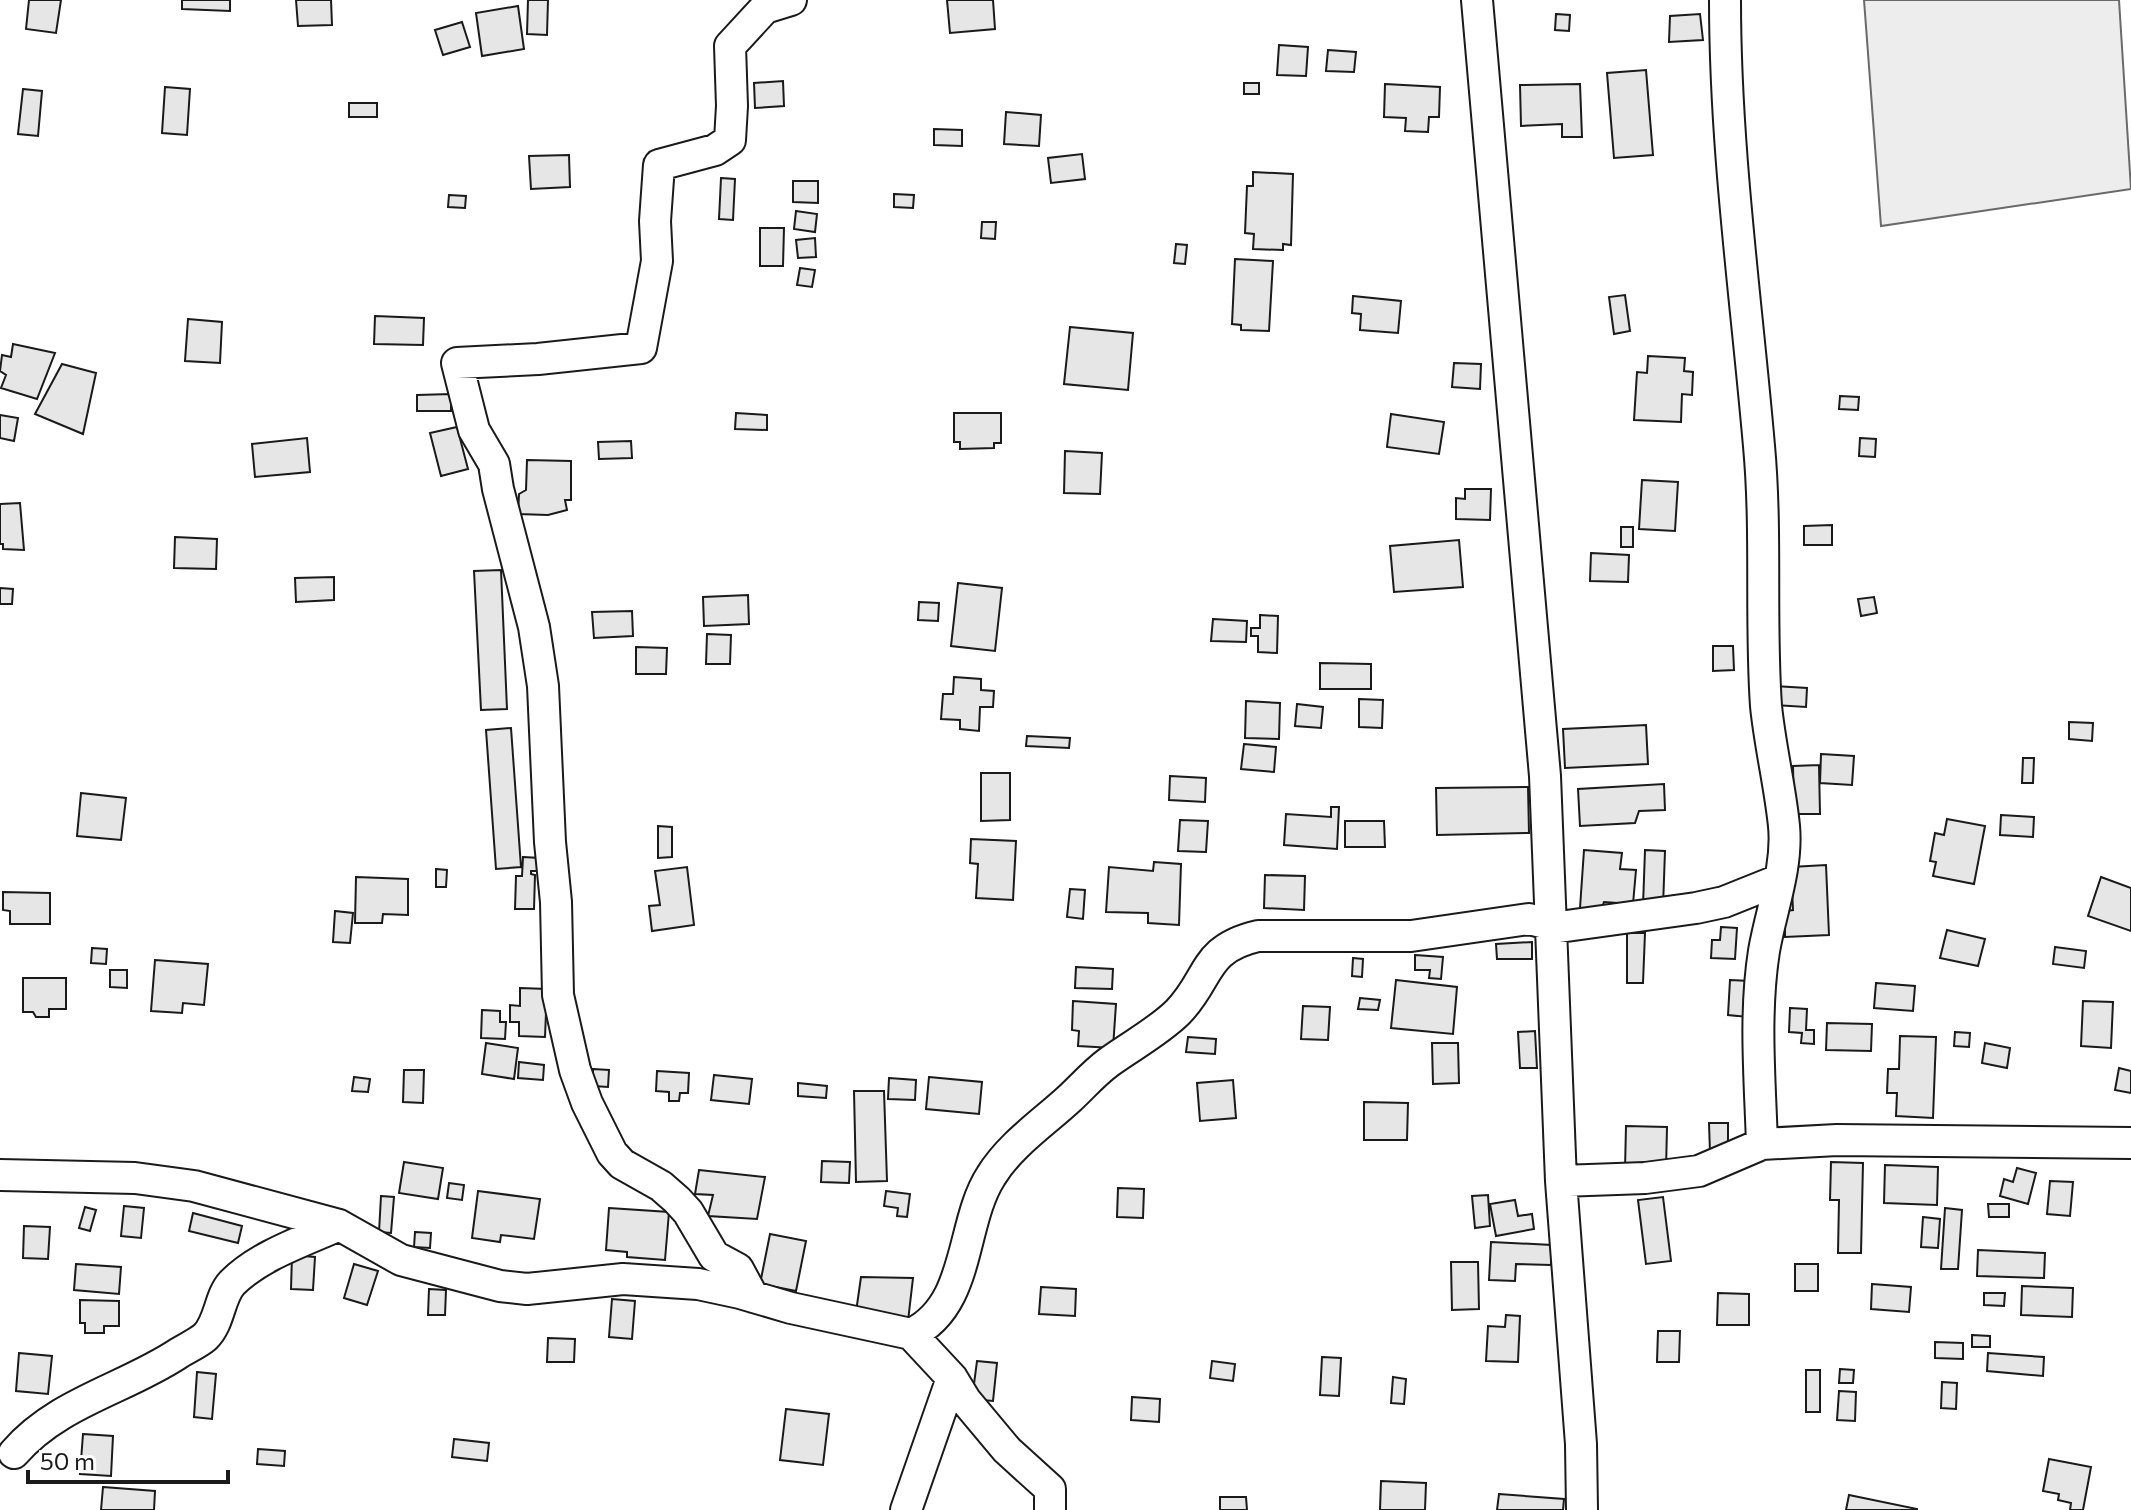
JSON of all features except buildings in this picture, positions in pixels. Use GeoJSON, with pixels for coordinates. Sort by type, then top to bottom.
{"type":"FeatureCollection","features":[{"type":"Feature","properties":{"kind":"street"},"geometry":{"type":"LineString","coordinates":[[753,1297],[738,1269],[714,1256],[688,1212],[677,1200],[661,1186],[622,1164],[612,1153],[587,1103],[575,1070],[558,995],[556,902],[543,686],[534,627],[494,464],[474,430],[457,363],[538,359],[641,348],[657,261],[655,221],[659,165],[715,150],[730,140],[730,46],[765,8],[791,0]]}},
{"type":"Feature","properties":{"kind":"street"},"geometry":{"type":"LineString","coordinates":[[1477,0],[1545,776],[1561,1181],[1581,1444],[1582,1510]]}},
{"type":"Feature","properties":{"kind":"street"},"geometry":{"type":"LineString","coordinates":[[1725,0],[1725,69],[1735,207],[1760,450],[1766,704],[1784,826],[1779,880],[1764,953],[1761,990],[1759,1061],[1762,1144]]}},
{"type":"Feature","properties":{"kind":"street"},"geometry":{"type":"LineString","coordinates":[[911,1334],[933,1320],[955,1283],[981,1198],[991,1176],[1012,1150],[1091,1076],[1180,1010],[1211,962],[1239,940],[1258,936],[1411,936],[1529,919],[1552,928],[1696,908],[1724,902],[1779,880]]}},
{"type":"Feature","properties":{"kind":"street"},"geometry":{"type":"LineString","coordinates":[[1561,1181],[1645,1178],[1699,1171],[1762,1144],[1837,1140],[2131,1143]]}},
{"type":"Feature","properties":{"kind":"street"},"geometry":{"type":"LineString","coordinates":[[0,1175],[135,1178],[194,1186],[339,1225],[401,1260],[500,1286],[527,1289],[623,1279],[698,1284],[911,1334],[952,1378],[966,1401],[1007,1450],[1050,1489],[1050,1510]]}},
{"type":"Feature","properties":{"kind":"street"},"geometry":{"type":"LineString","coordinates":[[14,1453],[25,1441],[79,1402],[156,1368],[205,1337],[220,1314],[230,1286],[255,1265],[339,1225]]}},
{"type":"Feature","properties":{"kind":"street"},"geometry":{"type":"LineString","coordinates":[[906,1510],[952,1378]]}},
{"type":"Feature","properties":{"kind":"shaded area"},"geometry":{"type":"Polygon","coordinates":[[[1864,0],[2119,0],[2131,189],[1881,226],[1864,0]]]}}]}
